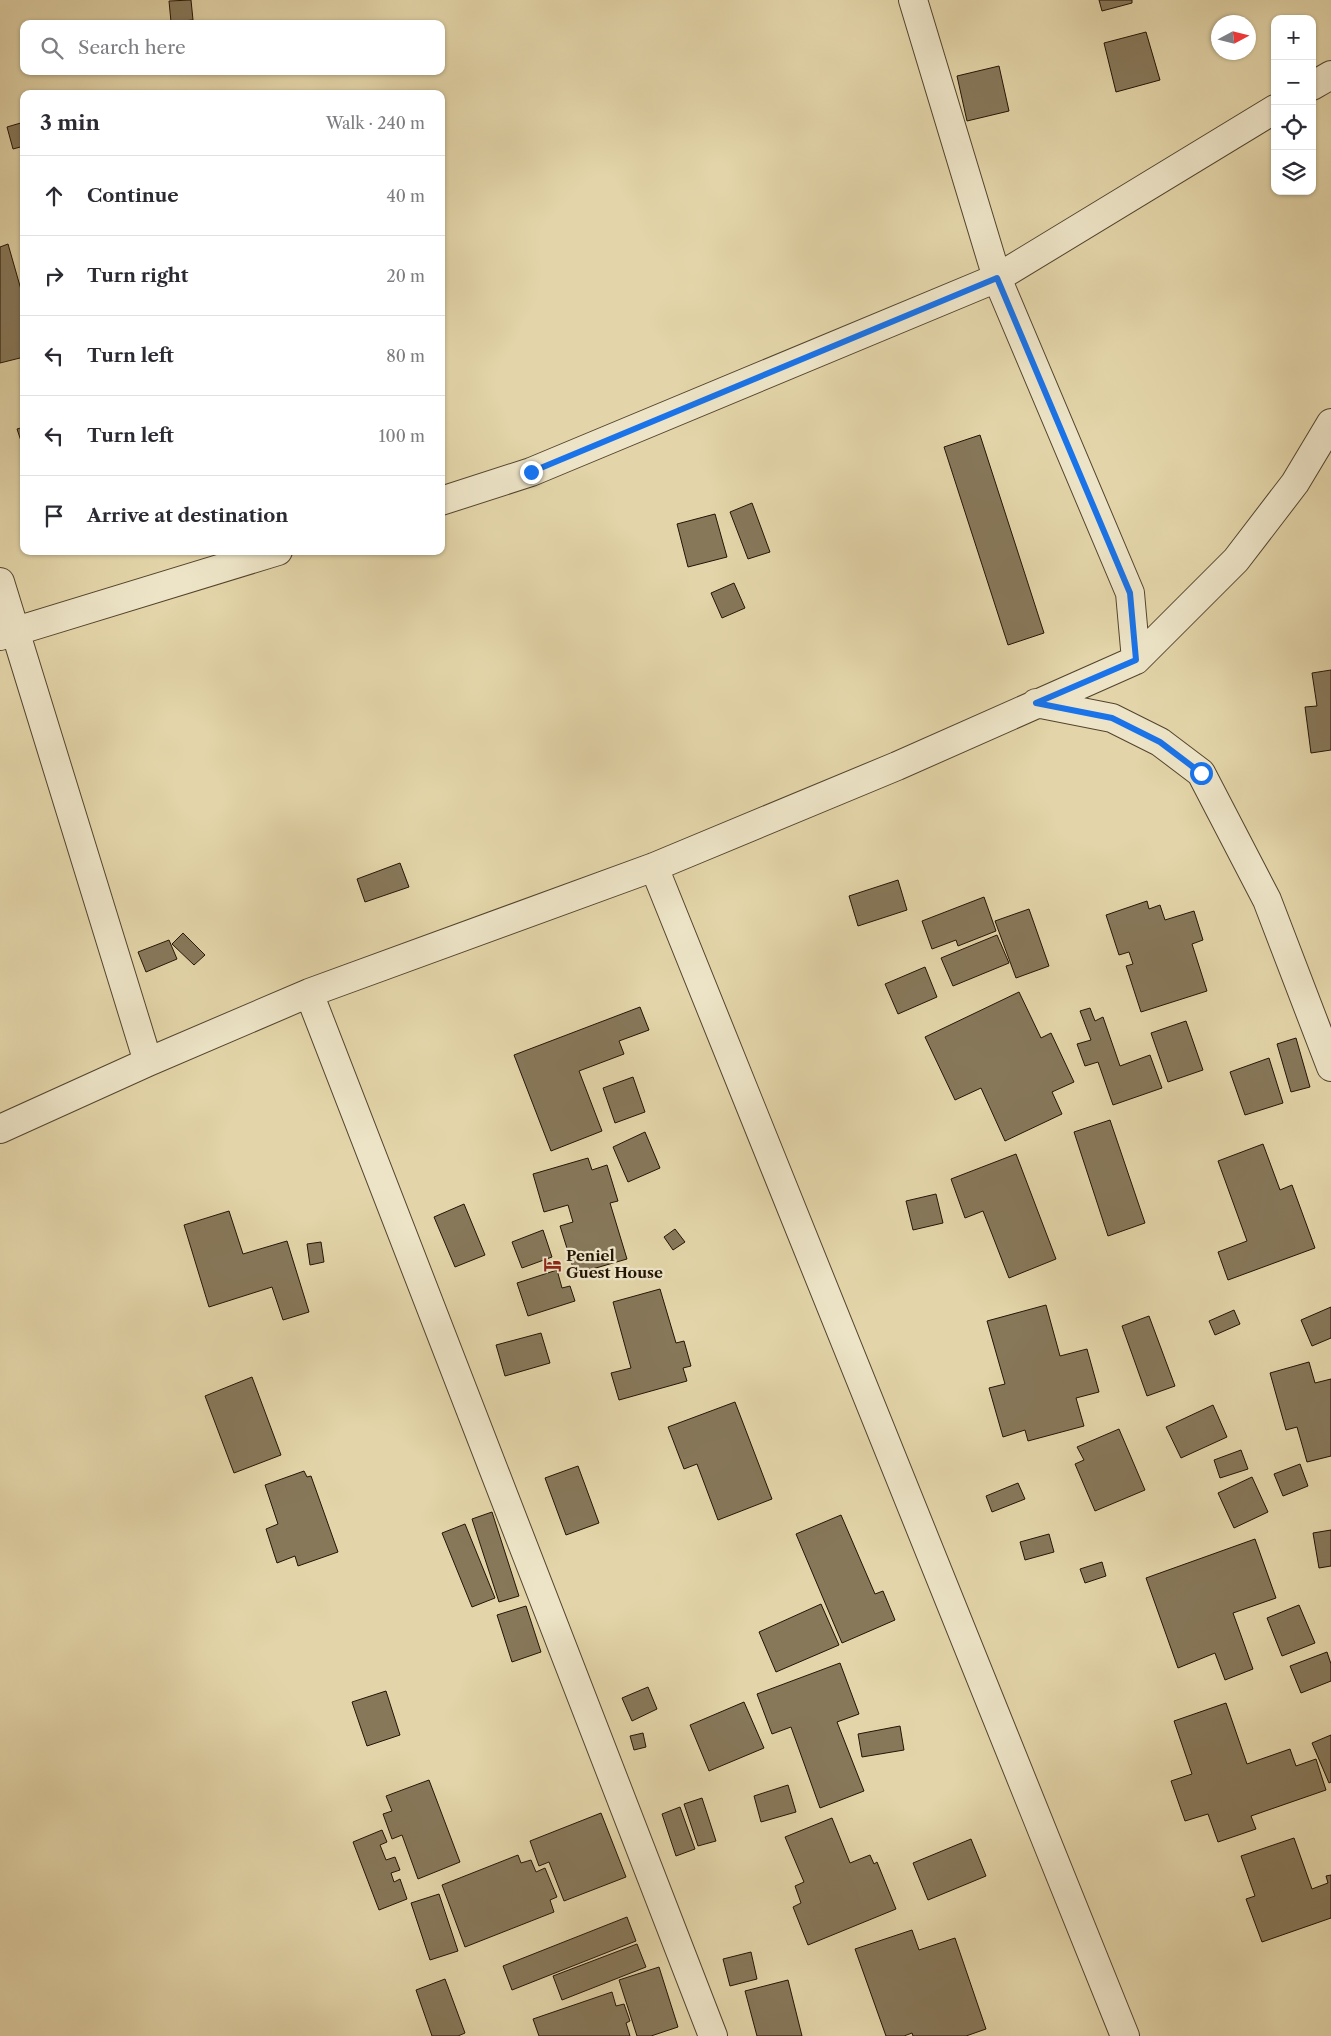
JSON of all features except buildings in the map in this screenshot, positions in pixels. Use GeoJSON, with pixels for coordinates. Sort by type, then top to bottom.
{"type":"FeatureCollection","features":[{"type":"Feature","properties":{"kind":"street"},"geometry":{"type":"LineString","coordinates":[[913,0],[997,278],[1130,593],[1136,660]]}},
{"type":"Feature","properties":{"kind":"street"},"geometry":{"type":"LineString","coordinates":[[1316,84],[1331,75]]}},
{"type":"Feature","properties":{"kind":"street"},"geometry":{"type":"LineString","coordinates":[[445,499],[531,472],[997,278],[1271,111]]}},
{"type":"Feature","properties":{"kind":"street"},"geometry":{"type":"LineString","coordinates":[[0,1128],[309,992],[654,867],[896,766],[1136,660],[1236,560],[1295,483],[1331,423]]}},
{"type":"Feature","properties":{"kind":"street"},"geometry":{"type":"LineString","coordinates":[[8,634],[265,555]]}},
{"type":"Feature","properties":{"kind":"street"},"geometry":{"type":"LineString","coordinates":[[0,582],[8,634],[148,1062]]}},
{"type":"Feature","properties":{"kind":"street"},"geometry":{"type":"LineString","coordinates":[[1036,703],[1112,718],[1160,742],[1201,773],[1268,900],[1331,1067]]}},
{"type":"Feature","properties":{"kind":"street"},"geometry":{"type":"LineString","coordinates":[[654,867],[1125,2036]]}},
{"type":"Feature","properties":{"kind":"street"},"geometry":{"type":"LineString","coordinates":[[309,992],[713,2036]]}},
{"type":"Feature","properties":{"kind":"place","name":"Peniel Guest House"},"geometry":{"type":"Point","coordinates":[552,1265]}},
{"type":"Feature","properties":{"kind":"route"},"geometry":{"type":"LineString","coordinates":[[531,472],[997,278],[1130,593],[1136,660],[1036,703],[1112,718],[1160,742],[1201,773]]}}]}
